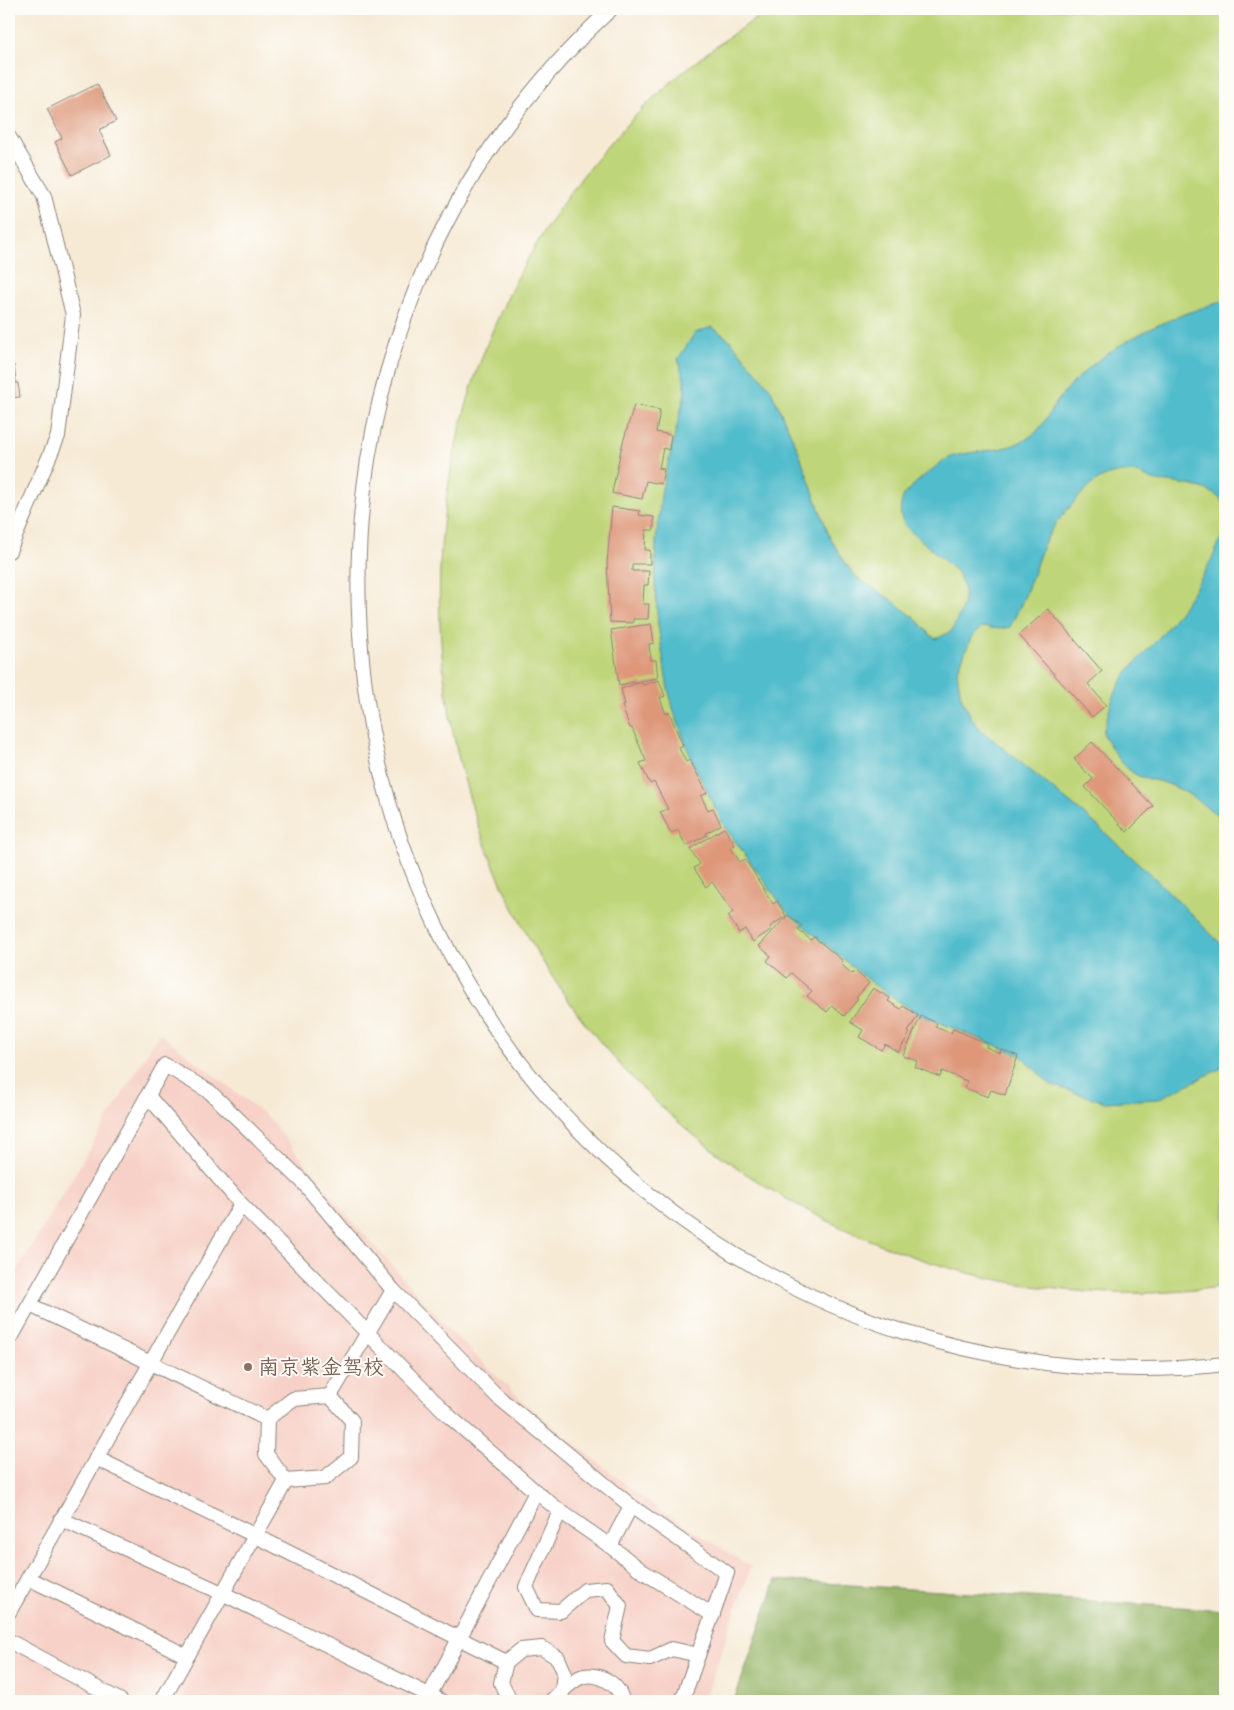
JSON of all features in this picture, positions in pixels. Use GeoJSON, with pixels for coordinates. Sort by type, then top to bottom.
{"type":"FeatureCollection","features":[{"type":"Feature","properties":{"kind":"lane"},"geometry":{"type":"LineString","coordinates":[[611,9],[590,28],[550,71],[513,116],[480,164],[450,215],[425,268],[403,322],[385,378],[372,435],[363,492],[358,551],[358,610],[362,668],[370,726],[383,783],[400,839],[421,894],[446,946],[475,997],[508,1046],[543,1092],[582,1135],[625,1175],[670,1212],[718,1245],[769,1275],[821,1301],[875,1323],[930,1340],[987,1354],[1044,1364],[1102,1368],[1160,1369],[1225,1364]]}},
{"type":"Feature","properties":{"kind":"lane"},"geometry":{"type":"LineString","coordinates":[[9,137],[44,196],[73,315],[58,436],[9,551]]}},
{"type":"Feature","properties":{"kind":"lane"},"geometry":{"type":"LineString","coordinates":[[9,1341],[165,1065],[210,1092],[302,1181],[393,1290],[497,1396],[631,1506],[727,1573],[682,1701]]}},
{"type":"Feature","properties":{"kind":"lane"},"geometry":{"type":"LineString","coordinates":[[148,1096],[241,1204],[450,1417],[560,1511],[610,1546],[642,1572],[713,1615]]}},
{"type":"Feature","properties":{"kind":"lane"},"geometry":{"type":"LineString","coordinates":[[9,1612],[241,1204]]}},
{"type":"Feature","properties":{"kind":"lane"},"geometry":{"type":"LineString","coordinates":[[330,1396],[393,1290]]}},
{"type":"Feature","properties":{"kind":"lane"},"geometry":{"type":"LineString","coordinates":[[30,1305],[267,1419]]}},
{"type":"Feature","properties":{"kind":"lane"},"geometry":{"type":"LineString","coordinates":[[267,1419],[293,1399],[330,1396]]}},
{"type":"Feature","properties":{"kind":"lane"},"geometry":{"type":"LineString","coordinates":[[286,1481],[324,1478],[351,1457],[352,1421],[330,1396]]}},
{"type":"Feature","properties":{"kind":"lane"},"geometry":{"type":"LineString","coordinates":[[267,1419],[266,1454],[286,1481]]}},
{"type":"Feature","properties":{"kind":"lane"},"geometry":{"type":"LineString","coordinates":[[96,1458],[506,1662]]}},
{"type":"Feature","properties":{"kind":"lane"},"geometry":{"type":"LineString","coordinates":[[162,1701],[286,1481]]}},
{"type":"Feature","properties":{"kind":"lane"},"geometry":{"type":"LineString","coordinates":[[62,1519],[222,1593],[435,1698],[459,1638],[536,1492]]}},
{"type":"Feature","properties":{"kind":"lane"},"geometry":{"type":"LineString","coordinates":[[610,1546],[631,1506]]}},
{"type":"Feature","properties":{"kind":"lane"},"geometry":{"type":"LineString","coordinates":[[560,1511],[526,1587],[537,1610],[561,1611],[585,1590],[606,1588],[620,1606],[612,1641],[626,1656],[650,1659],[672,1649],[698,1655]]}},
{"type":"Feature","properties":{"kind":"lane"},"geometry":{"type":"LineString","coordinates":[[28,1578],[187,1656]]}},
{"type":"Feature","properties":{"kind":"lane"},"geometry":{"type":"LineString","coordinates":[[9,1642],[121,1701]]}},
{"type":"Feature","properties":{"kind":"lane"},"geometry":{"type":"LineString","coordinates":[[510,1701],[501,1683],[506,1662],[521,1650],[542,1648],[558,1658],[564,1672],[562,1696]]}},
{"type":"Feature","properties":{"kind":"lane"},"geometry":{"type":"LineString","coordinates":[[551,1701],[562,1696],[580,1678],[597,1676],[612,1683],[622,1697],[622,1701]]}},
{"type":"Feature","properties":{"kind":"shaded area","name":"南京紫金驾校"},"geometry":{"type":"Polygon","coordinates":[[[159,1033],[268,1117],[342,1209],[445,1326],[530,1408],[645,1500],[751,1567],[704,1701],[9,1701],[9,1284],[159,1033]]]}},
{"type":"Feature","properties":{"kind":"green space"},"geometry":{"type":"Polygon","coordinates":[[[771,9],[1225,9],[1225,1286],[1133,1293],[1087,1292],[995,1279],[950,1268],[906,1254],[863,1237],[715,1152],[597,1038],[511,903],[458,754],[439,596],[458,437],[514,283],[611,142],[666,86],[707,53],[771,9]]]}},
{"type":"Feature","properties":{"kind":"green space"},"geometry":{"type":"Polygon","coordinates":[[[776,1580],[1225,1610],[1225,1701],[734,1701],[776,1580]]]}},
{"type":"Feature","properties":{"kind":"water"},"geometry":{"type":"Polygon","coordinates":[[[1225,301],[1225,506],[1215,494],[1208,490],[1184,484],[1153,480],[1132,472],[1115,473],[1092,484],[1062,516],[1050,533],[1040,553],[1025,596],[1010,627],[1000,629],[982,627],[971,638],[957,672],[961,697],[972,719],[981,730],[1091,820],[1158,881],[1225,948],[1225,1063],[1220,1069],[1158,1099],[1105,1102],[1051,1085],[1020,1055],[918,1014],[873,984],[787,912],[724,826],[691,758],[674,712],[667,684],[658,625],[655,583],[656,541],[662,488],[685,393],[684,379],[678,359],[695,333],[712,327],[730,340],[770,388],[798,450],[830,538],[848,567],[857,578],[915,618],[936,639],[952,631],[964,601],[964,588],[956,571],[906,527],[901,511],[904,495],[927,474],[951,457],[1010,446],[1033,435],[1041,427],[1058,400],[1076,380],[1108,353],[1126,342],[1165,322],[1225,301]]]}},
{"type":"Feature","properties":{"kind":"water"},"geometry":{"type":"Polygon","coordinates":[[[1225,528],[1225,818],[1178,789],[1165,783],[1136,775],[1119,759],[1103,733],[1117,689],[1133,665],[1163,633],[1182,608],[1206,570],[1225,528]]]}},
{"type":"Feature","properties":{"kind":"building"},"geometry":{"type":"Polygon","coordinates":[[[97,84],[116,121],[99,130],[111,155],[72,175],[55,142],[62,138],[47,109],[97,84]]]}},
{"type":"Feature","properties":{"kind":"building"},"geometry":{"type":"Polygon","coordinates":[[[14,365],[20,397],[9,398],[9,366],[14,365]]]}},
{"type":"Feature","properties":{"kind":"building"},"geometry":{"type":"Polygon","coordinates":[[[634,405],[660,410],[656,432],[671,435],[669,450],[663,448],[659,468],[664,469],[661,484],[646,481],[642,499],[612,493],[621,449],[634,405]]]}},
{"type":"Feature","properties":{"kind":"building"},"geometry":{"type":"Polygon","coordinates":[[[612,507],[640,511],[639,515],[654,517],[654,530],[646,530],[645,550],[650,550],[650,564],[632,564],[632,571],[649,571],[648,585],[644,585],[643,604],[649,604],[648,619],[633,619],[633,623],[610,622],[607,563],[612,507]]]}},
{"type":"Feature","properties":{"kind":"building"},"geometry":{"type":"Polygon","coordinates":[[[1048,609],[1102,671],[1088,684],[1106,705],[1092,717],[1019,635],[1048,609]]]}},
{"type":"Feature","properties":{"kind":"building"},"geometry":{"type":"Polygon","coordinates":[[[651,624],[654,643],[649,644],[651,660],[656,660],[658,678],[619,685],[611,630],[651,624]]]}},
{"type":"Feature","properties":{"kind":"building"},"geometry":{"type":"Polygon","coordinates":[[[659,680],[665,696],[660,698],[666,714],[669,712],[683,746],[679,748],[686,762],[690,760],[707,793],[701,796],[708,810],[713,808],[721,825],[686,846],[678,830],[671,833],[660,812],[668,809],[654,782],[650,784],[640,763],[646,761],[622,706],[625,705],[621,689],[641,682],[643,685],[659,680]]]}},
{"type":"Feature","properties":{"kind":"building"},"geometry":{"type":"Polygon","coordinates":[[[1092,742],[1153,806],[1127,832],[1085,787],[1093,779],[1074,759],[1092,742]]]}},
{"type":"Feature","properties":{"kind":"building"},"geometry":{"type":"Polygon","coordinates":[[[724,828],[735,845],[731,848],[740,862],[745,859],[773,904],[777,901],[786,916],[770,927],[772,929],[753,942],[745,929],[739,933],[728,916],[733,912],[712,882],[706,887],[694,868],[700,864],[690,849],[724,828]]]}},
{"type":"Feature","properties":{"kind":"building"},"geometry":{"type":"Polygon","coordinates":[[[788,915],[802,926],[798,930],[811,940],[814,937],[843,961],[841,964],[852,974],[855,971],[869,983],[844,1016],[832,1006],[827,1012],[807,996],[812,991],[791,973],[787,978],[767,961],[771,956],[759,946],[788,915]]]}},
{"type":"Feature","properties":{"kind":"building"},"geometry":{"type":"Polygon","coordinates":[[[873,988],[890,998],[888,1001],[901,1009],[903,1006],[918,1015],[908,1032],[910,1033],[898,1052],[885,1044],[881,1050],[859,1037],[863,1030],[850,1022],[873,988]]]}},
{"type":"Feature","properties":{"kind":"building"},"geometry":{"type":"Polygon","coordinates":[[[921,1016],[937,1023],[935,1027],[951,1033],[953,1029],[987,1043],[986,1047],[1000,1053],[1001,1049],[1018,1056],[1005,1095],[991,1090],[988,1097],[965,1088],[967,1081],[942,1071],[940,1077],[915,1067],[918,1061],[903,1056],[921,1016]]]}},
{"type":"Feature","properties":{"kind":"place","name":"南京紫金驾校"},"geometry":{"type":"Point","coordinates":[248,1367]}}]}
